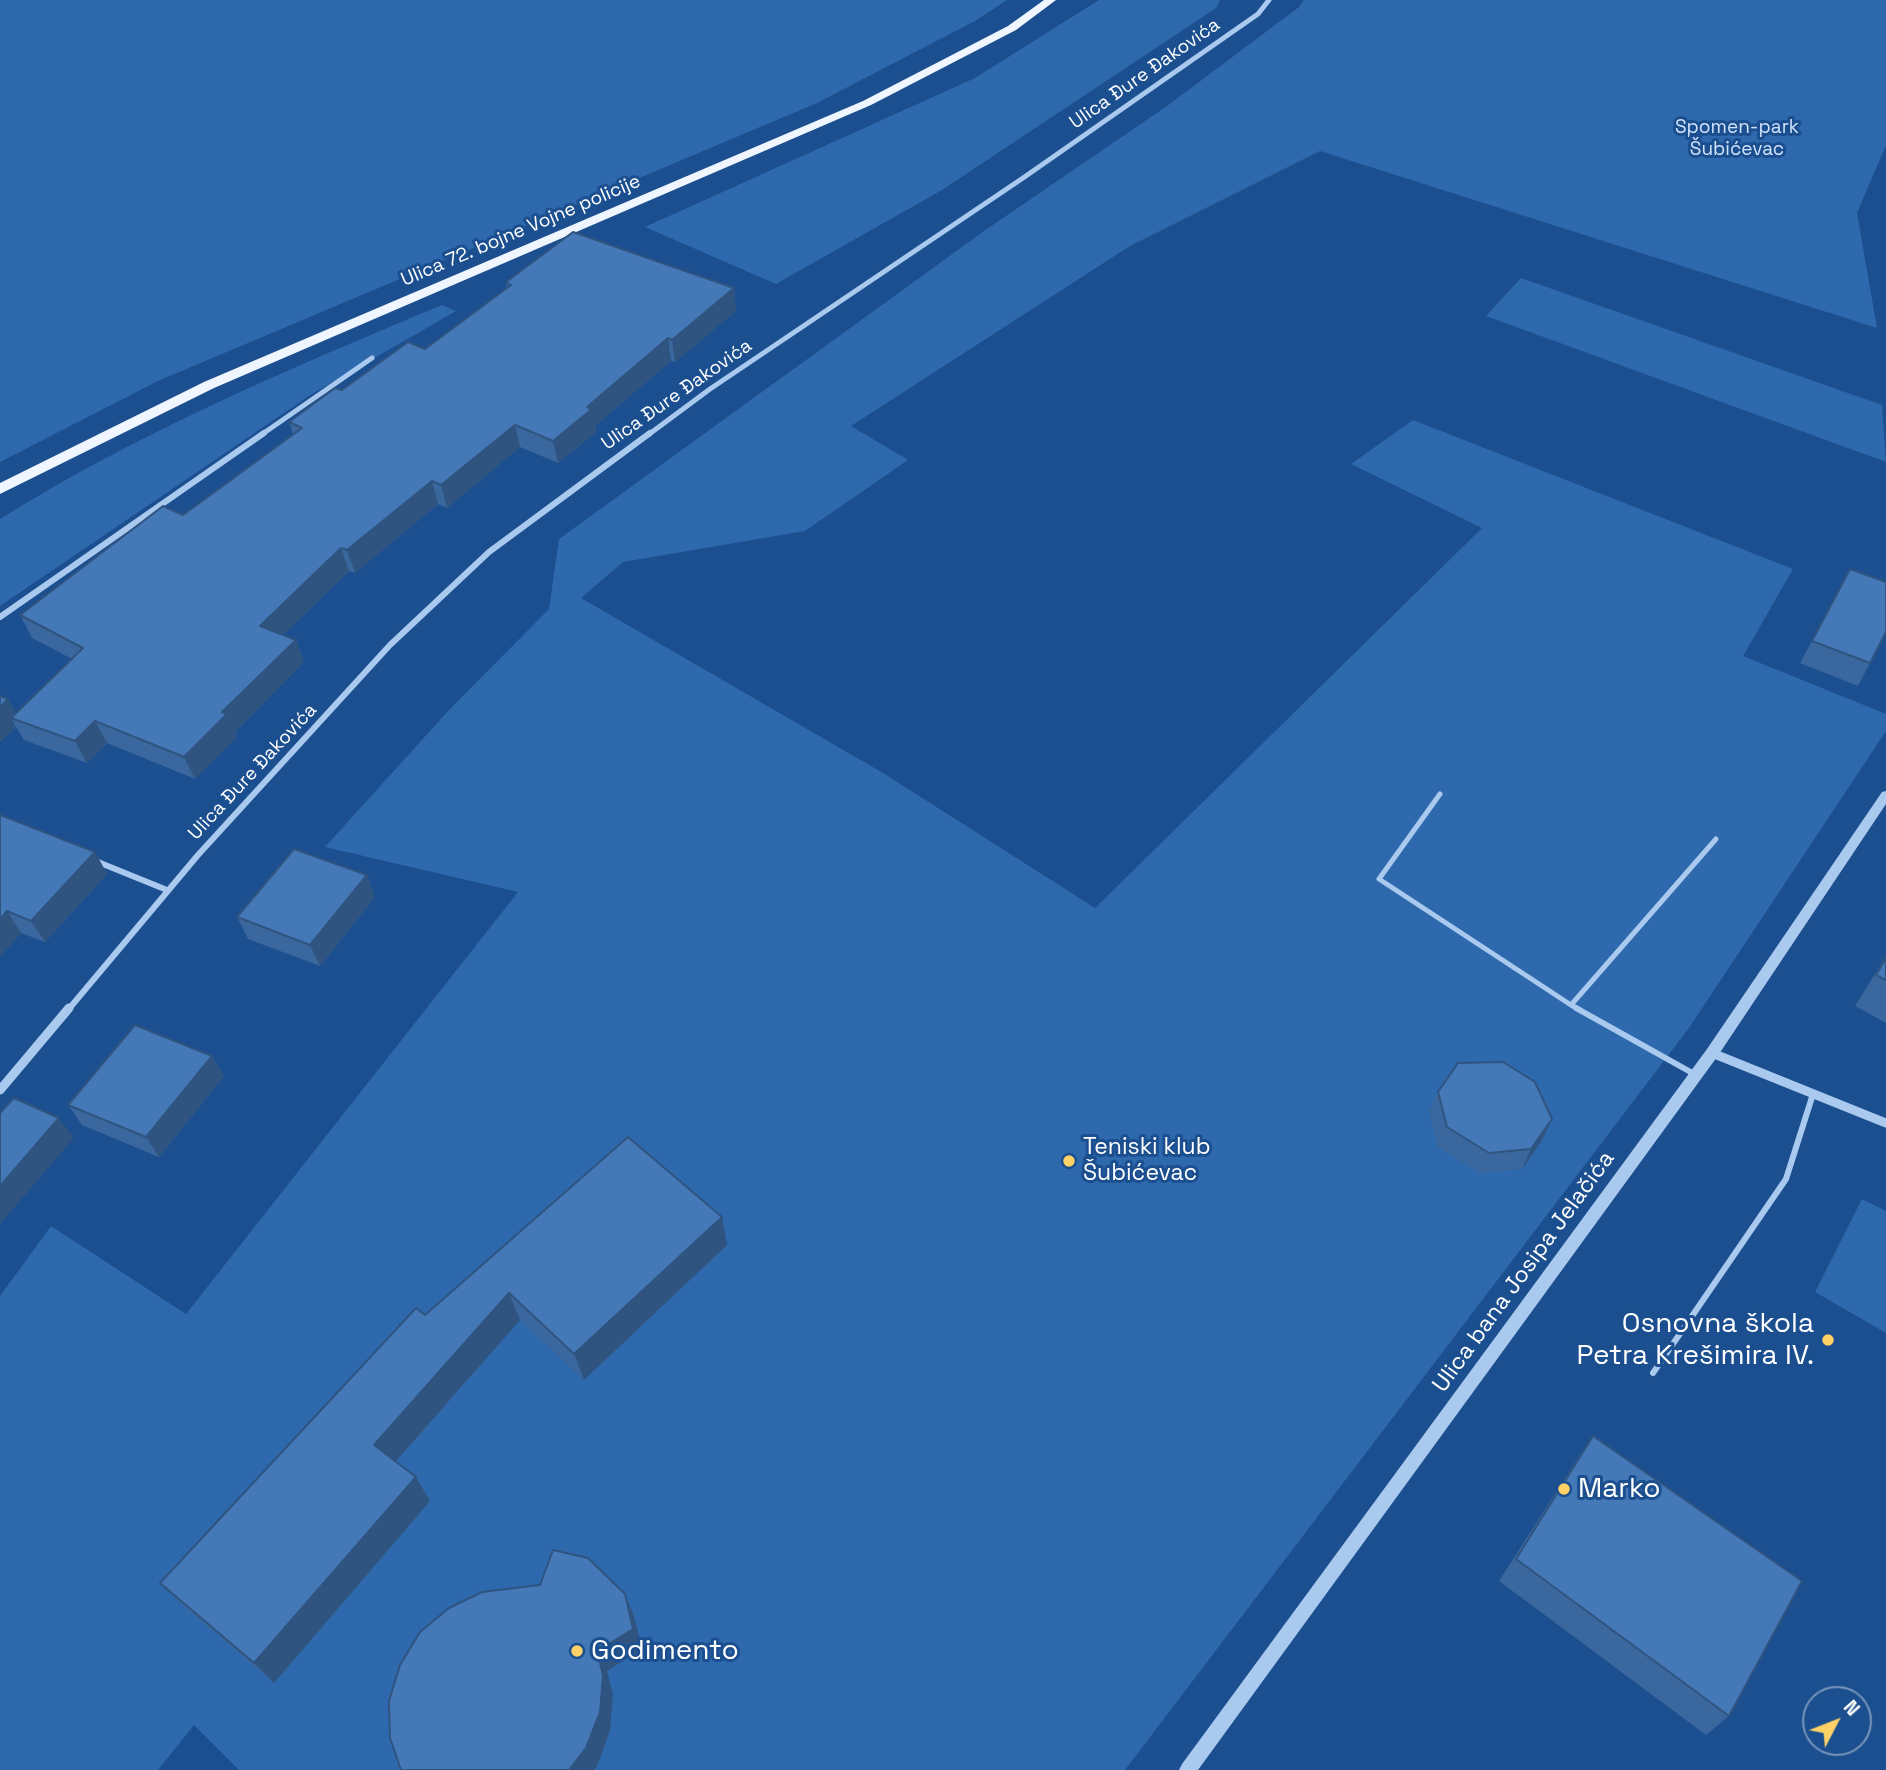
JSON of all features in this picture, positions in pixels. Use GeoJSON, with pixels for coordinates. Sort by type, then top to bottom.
{"type":"FeatureCollection","features":[{"type":"Feature","properties":{"kind":"main road","name":"Ulica 72. bojne Vojne policije"},"geometry":{"type":"LineString","coordinates":[[0,489],[209,385],[867,103],[1012,28],[1051,0]]}},
{"type":"Feature","properties":{"kind":"street","name":"Ulica Đure Đakovića"},"geometry":{"type":"LineString","coordinates":[[0,1090],[167,890],[390,645],[489,552],[710,389],[1034,170],[1258,14],[1269,0]]}},
{"type":"Feature","properties":{"kind":"street"},"geometry":{"type":"LineString","coordinates":[[0,617],[372,358]]}},
{"type":"Feature","properties":{"kind":"street","name":"Ulica bana Josipa Jelačića"},"geometry":{"type":"LineString","coordinates":[[1188,1770],[1712,1053],[1886,795]]}},
{"type":"Feature","properties":{"kind":"street"},"geometry":{"type":"LineString","coordinates":[[90,859],[167,890]]}},
{"type":"Feature","properties":{"kind":"street"},"geometry":{"type":"LineString","coordinates":[[1712,1053],[1886,1123]]}},
{"type":"Feature","properties":{"kind":"lane"},"geometry":{"type":"LineString","coordinates":[[1440,794],[1378,879],[1570,1005],[1696,1075]]}},
{"type":"Feature","properties":{"kind":"lane"},"geometry":{"type":"LineString","coordinates":[[1570,1005],[1716,839]]}},
{"type":"Feature","properties":{"kind":"lane"},"geometry":{"type":"LineString","coordinates":[[1653,1373],[1786,1180],[1812,1094]]}},
{"type":"Feature","properties":{"kind":"green space"},"geometry":{"type":"Polygon","coordinates":[[[0,0],[1007,0],[975,21],[817,103],[158,381],[0,462],[0,0]]]}},
{"type":"Feature","properties":{"kind":"green space"},"geometry":{"type":"Polygon","coordinates":[[[1099,0],[1220,0],[1216,8],[942,190],[776,284],[645,227],[975,78],[1099,0]]]}},
{"type":"Feature","properties":{"kind":"green space","name":"Teniski klub Šubićevac"},"geometry":{"type":"Polygon","coordinates":[[[1304,0],[1886,0],[1886,145],[1857,213],[1877,328],[1320,151],[1130,246],[851,426],[908,460],[805,531],[623,562],[581,598],[883,773],[1095,908],[1482,528],[1351,464],[1413,420],[1793,569],[1743,656],[1886,714],[1886,731],[1689,1028],[1125,1770],[239,1770],[194,1725],[158,1770],[0,1770],[0,1296],[51,1226],[186,1314],[518,892],[325,847],[449,710],[549,609],[559,539],[984,231],[1167,106],[1299,7],[1304,0]]]}},
{"type":"Feature","properties":{"kind":"green space"},"geometry":{"type":"Polygon","coordinates":[[[1521,278],[1882,405],[1886,462],[1486,316],[1521,278]]]}},
{"type":"Feature","properties":{"kind":"green space"},"geometry":{"type":"Polygon","coordinates":[[[442,305],[456,311],[312,394],[0,606],[0,519],[106,458],[216,403],[442,305]]]}},
{"type":"Feature","properties":{"kind":"green space"},"geometry":{"type":"Polygon","coordinates":[[[1862,1199],[1886,1211],[1886,1333],[1815,1292],[1862,1199]]]}},
{"type":"Feature","properties":{"kind":"building"},"geometry":{"type":"Polygon","coordinates":[[[573,232],[734,288],[672,340],[668,338],[587,407],[592,409],[553,441],[515,425],[441,485],[432,481],[347,550],[341,548],[260,626],[296,640],[222,712],[227,714],[184,757],[95,721],[75,741],[11,718],[83,648],[20,615],[163,506],[183,515],[302,428],[289,422],[335,388],[342,390],[408,342],[425,349],[511,285],[506,282],[573,232]]]}},
{"type":"Feature","properties":{"kind":"building"},"geometry":{"type":"Polygon","coordinates":[[[1850,569],[1886,582],[1886,632],[1870,663],[1812,641],[1850,569]]]}},
{"type":"Feature","properties":{"kind":"building"},"geometry":{"type":"Polygon","coordinates":[[[0,696],[8,699],[0,707],[0,696]]]}},
{"type":"Feature","properties":{"kind":"building"},"geometry":{"type":"Polygon","coordinates":[[[0,815],[95,852],[31,921],[7,911],[0,919],[0,815]]]}},
{"type":"Feature","properties":{"kind":"building"},"geometry":{"type":"Polygon","coordinates":[[[294,849],[367,875],[310,945],[237,917],[294,849]]]}},
{"type":"Feature","properties":{"kind":"building"},"geometry":{"type":"Polygon","coordinates":[[[1886,958],[1886,980],[1876,975],[1886,958]]]}},
{"type":"Feature","properties":{"kind":"building"},"geometry":{"type":"Polygon","coordinates":[[[135,1025],[212,1056],[146,1137],[68,1105],[135,1025]]]}},
{"type":"Feature","properties":{"kind":"building"},"geometry":{"type":"Polygon","coordinates":[[[1503,1062],[1535,1082],[1552,1119],[1531,1149],[1489,1153],[1447,1127],[1438,1092],[1458,1063],[1503,1062]]]}},
{"type":"Feature","properties":{"kind":"building"},"geometry":{"type":"Polygon","coordinates":[[[14,1098],[59,1118],[0,1186],[0,1113],[14,1098]]]}},
{"type":"Feature","properties":{"kind":"building"},"geometry":{"type":"Polygon","coordinates":[[[628,1137],[722,1217],[574,1354],[509,1293],[374,1445],[416,1477],[254,1663],[160,1583],[416,1308],[425,1315],[628,1137]]]}},
{"type":"Feature","properties":{"kind":"building"},"geometry":{"type":"Polygon","coordinates":[[[1593,1436],[1802,1581],[1729,1716],[1516,1559],[1593,1436]]]}},
{"type":"Feature","properties":{"kind":"building"},"geometry":{"type":"Polygon","coordinates":[[[553,1550],[588,1558],[625,1594],[633,1629],[597,1651],[603,1675],[600,1712],[586,1748],[569,1770],[401,1770],[390,1738],[389,1701],[400,1665],[420,1632],[449,1608],[482,1592],[540,1585],[553,1550]]]}},
{"type":"Feature","properties":{"kind":"place","name":"Teniski klub Šubićevac"},"geometry":{"type":"Point","coordinates":[1069,1161]}},
{"type":"Feature","properties":{"kind":"place","name":"Osnovna škola Petra Krešimira IV."},"geometry":{"type":"Point","coordinates":[1828,1340]}},
{"type":"Feature","properties":{"kind":"place","name":"Marko"},"geometry":{"type":"Point","coordinates":[1564,1489]}},
{"type":"Feature","properties":{"kind":"place","name":"Godimento"},"geometry":{"type":"Point","coordinates":[577,1651]}},
{"type":"Feature","properties":{"kind":"park label","name":"Spomen-park Šubićevac"},"geometry":{"type":"Point","coordinates":[1737,139]}}]}
